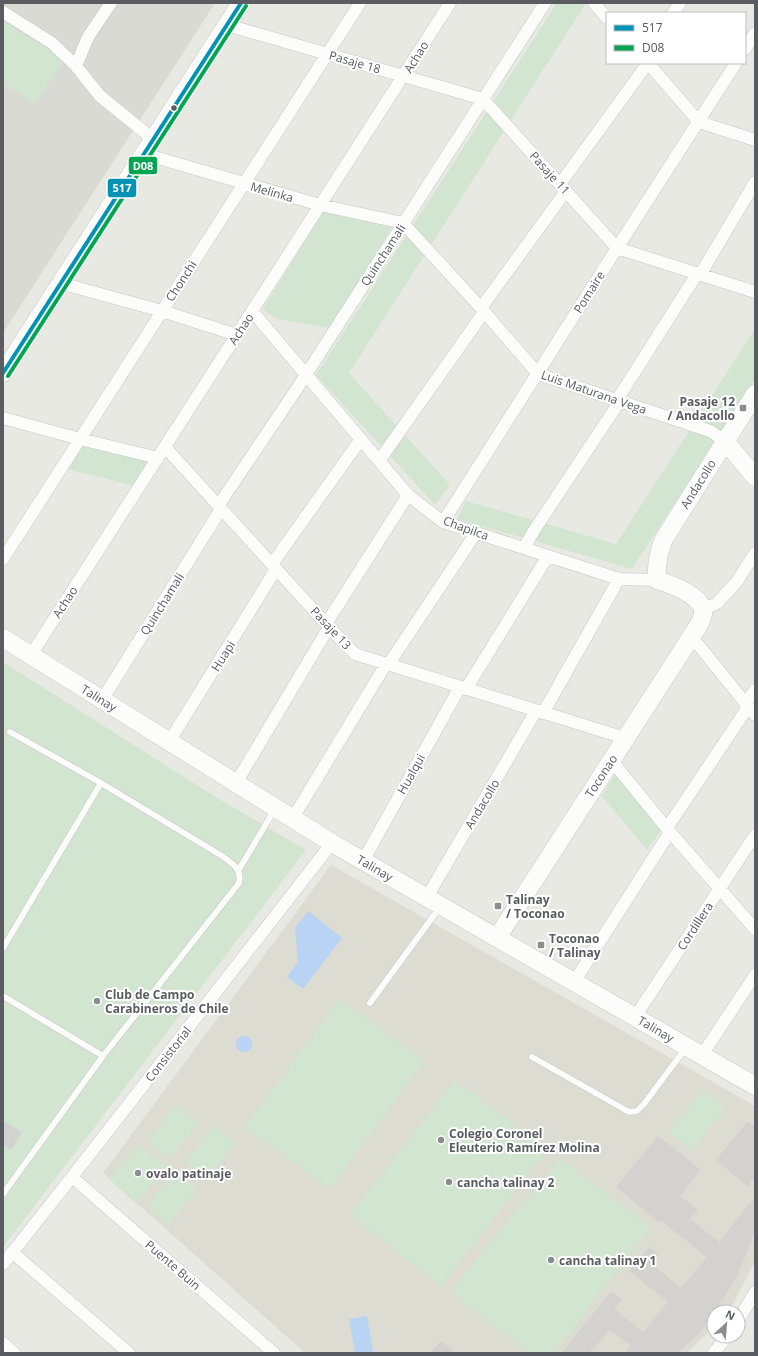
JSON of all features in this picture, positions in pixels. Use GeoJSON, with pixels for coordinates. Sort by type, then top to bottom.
{"type":"FeatureCollection","features":[{"type":"Feature","properties":{"kind":"street"},"geometry":{"type":"LineString","coordinates":[[76,66],[88,37],[111,3]]}},
{"type":"Feature","properties":{"kind":"street"},"geometry":{"type":"LineString","coordinates":[[3,373],[241,3]]}},
{"type":"Feature","properties":{"kind":"street","name":"Chonchi"},"geometry":{"type":"LineString","coordinates":[[3,559],[360,3]]}},
{"type":"Feature","properties":{"kind":"street","name":"Achao"},"geometry":{"type":"LineString","coordinates":[[31,655],[450,3]]}},
{"type":"Feature","properties":{"kind":"street","name":"Quinchamali"},"geometry":{"type":"LineString","coordinates":[[102,700],[220,507],[545,3]]}},
{"type":"Feature","properties":{"kind":"street"},"geometry":{"type":"LineString","coordinates":[[594,3],[606,17]]}},
{"type":"Feature","properties":{"kind":"street"},"geometry":{"type":"LineString","coordinates":[[675,12],[680,3]]}},
{"type":"Feature","properties":{"kind":"street"},"geometry":{"type":"LineString","coordinates":[[3,12],[52,43],[76,66],[100,96],[153,139]]}},
{"type":"Feature","properties":{"kind":"street","name":"Pasaje 18"},"geometry":{"type":"LineString","coordinates":[[227,25],[483,99]]}},
{"type":"Feature","properties":{"kind":"street"},"geometry":{"type":"LineString","coordinates":[[746,47],[755,33]]}},
{"type":"Feature","properties":{"kind":"street"},"geometry":{"type":"LineString","coordinates":[[379,461],[483,310],[563,187],[647,64]]}},
{"type":"Feature","properties":{"kind":"street"},"geometry":{"type":"LineString","coordinates":[[649,64],[699,122],[755,140]]}},
{"type":"Feature","properties":{"kind":"street","name":"Pomaire"},"geometry":{"type":"LineString","coordinates":[[443,522],[735,64]]}},
{"type":"Feature","properties":{"kind":"street","name":"Pasaje 11"},"geometry":{"type":"LineString","coordinates":[[483,99],[617,248]]}},
{"type":"Feature","properties":{"kind":"street","name":"Melinka"},"geometry":{"type":"LineString","coordinates":[[144,154],[320,205],[403,223]]}},
{"type":"Feature","properties":{"kind":"street"},"geometry":{"type":"LineString","coordinates":[[524,548],[699,275],[755,182]]}},
{"type":"Feature","properties":{"kind":"street","name":"Luis Maturana Vega"},"geometry":{"type":"LineString","coordinates":[[403,223],[483,310],[538,374],[710,431],[725,441]]}},
{"type":"Feature","properties":{"kind":"street"},"geometry":{"type":"LineString","coordinates":[[617,248],[755,292]]}},
{"type":"Feature","properties":{"kind":"street"},"geometry":{"type":"LineString","coordinates":[[60,283],[162,311],[237,334]]}},
{"type":"Feature","properties":{"kind":"street","name":"Chapilca"},"geometry":{"type":"LineString","coordinates":[[252,311],[408,495],[443,522],[619,579],[657,580],[690,594],[702,607],[703,612]]}},
{"type":"Feature","properties":{"kind":"street","name":"Andacollo"},"geometry":{"type":"LineString","coordinates":[[657,580],[657,559],[664,539],[755,394]]}},
{"type":"Feature","properties":{"kind":"street"},"geometry":{"type":"LineString","coordinates":[[3,418],[158,458]]}},
{"type":"Feature","properties":{"kind":"street","name":"Huapi"},"geometry":{"type":"LineString","coordinates":[[169,742],[274,566],[361,439]]}},
{"type":"Feature","properties":{"kind":"street"},"geometry":{"type":"LineString","coordinates":[[725,441],[755,477]]}},
{"type":"Feature","properties":{"kind":"street","name":"Pasaje 13"},"geometry":{"type":"LineString","coordinates":[[164,447],[355,654],[625,738]]}},
{"type":"Feature","properties":{"kind":"street"},"geometry":{"type":"LineString","coordinates":[[236,783],[328,626],[408,495]]}},
{"type":"Feature","properties":{"kind":"street"},"geometry":{"type":"LineString","coordinates":[[292,818],[387,665],[476,533]]}},
{"type":"Feature","properties":{"kind":"street"},"geometry":{"type":"LineString","coordinates":[[703,612],[717,603],[736,583],[755,553]]}},
{"type":"Feature","properties":{"kind":"street","name":"Hualqui"},"geometry":{"type":"LineString","coordinates":[[363,861],[463,688],[548,556]]}},
{"type":"Feature","properties":{"kind":"street","name":"Andacollo"},"geometry":{"type":"LineString","coordinates":[[434,901],[539,712],[619,579]]}},
{"type":"Feature","properties":{"kind":"street","name":"Toconao"},"geometry":{"type":"LineString","coordinates":[[497,938],[625,738],[692,637],[700,623],[703,612]]}},
{"type":"Feature","properties":{"kind":"street"},"geometry":{"type":"LineString","coordinates":[[692,637],[749,708]]}},
{"type":"Feature","properties":{"kind":"street","name":"Talinay"},"geometry":{"type":"LineString","coordinates":[[3,638],[332,843],[755,1086]]}},
{"type":"Feature","properties":{"kind":"street"},"geometry":{"type":"LineString","coordinates":[[574,982],[669,830],[749,708],[755,690]]}},
{"type":"Feature","properties":{"kind":"street"},"geometry":{"type":"LineString","coordinates":[[611,760],[669,830],[755,929]]}},
{"type":"Feature","properties":{"kind":"street","name":"Cordillera"},"geometry":{"type":"LineString","coordinates":[[635,1017],[755,835]]}},
{"type":"Feature","properties":{"kind":"street","name":"Consistorial"},"geometry":{"type":"LineString","coordinates":[[3,1264],[332,843]]}},
{"type":"Feature","properties":{"kind":"street"},"geometry":{"type":"LineString","coordinates":[[702,1055],[755,975]]}},
{"type":"Feature","properties":{"kind":"street","name":"Puente Buin"},"geometry":{"type":"LineString","coordinates":[[72,1177],[274,1353]]}},
{"type":"Feature","properties":{"kind":"street"},"geometry":{"type":"LineString","coordinates":[[12,1252],[129,1353]]}},
{"type":"Feature","properties":{"kind":"street"},"geometry":{"type":"LineString","coordinates":[[746,1307],[755,1292]]}},
{"type":"Feature","properties":{"kind":"street"},"geometry":{"type":"LineString","coordinates":[[3,1343],[14,1353]]}},
{"type":"Feature","properties":{"kind":"street"},"geometry":{"type":"LineString","coordinates":[[714,1353],[720,1344]]}},
{"type":"Feature","properties":{"kind":"lane"},"geometry":{"type":"LineString","coordinates":[[3,1194],[103,1056],[239,883],[240,877],[233,864],[222,856],[101,783],[10,732]]}},
{"type":"Feature","properties":{"kind":"lane"},"geometry":{"type":"LineString","coordinates":[[3,948],[101,783]]}},
{"type":"Feature","properties":{"kind":"lane"},"geometry":{"type":"LineString","coordinates":[[238,871],[276,808]]}},
{"type":"Feature","properties":{"kind":"lane"},"geometry":{"type":"LineString","coordinates":[[370,1003],[434,901]]}},
{"type":"Feature","properties":{"kind":"lane"},"geometry":{"type":"LineString","coordinates":[[3,996],[103,1056]]}},
{"type":"Feature","properties":{"kind":"lane"},"geometry":{"type":"LineString","coordinates":[[532,1057],[630,1112],[637,1111],[644,1104],[686,1046]]}},
{"type":"Feature","properties":{"kind":"shaded area"},"geometry":{"type":"Polygon","coordinates":[[[3,3],[215,3],[3,333],[3,3]]]}},
{"type":"Feature","properties":{"kind":"shaded area","name":"Colegio Coronel Eleuterio Ramírez Molina"},"geometry":{"type":"Polygon","coordinates":[[[331,865],[755,1106],[755,1261],[733,1304],[706,1304],[706,1335],[687,1353],[305,1353],[103,1173],[331,865]]]}},
{"type":"Feature","properties":{"kind":"green space"},"geometry":{"type":"Polygon","coordinates":[[[557,3],[586,3],[349,373],[450,485],[435,505],[316,375],[557,3]]]}},
{"type":"Feature","properties":{"kind":"green space"},"geometry":{"type":"Polygon","coordinates":[[[3,21],[64,60],[35,104],[3,84],[3,21]]]}},
{"type":"Feature","properties":{"kind":"green space"},"geometry":{"type":"Polygon","coordinates":[[[323,211],[392,227],[330,328],[276,319],[263,309],[323,211]]]}},
{"type":"Feature","properties":{"kind":"green space"},"geometry":{"type":"Polygon","coordinates":[[[755,329],[755,379],[632,569],[457,519],[466,501],[616,544],[755,329]]]}},
{"type":"Feature","properties":{"kind":"green space"},"geometry":{"type":"Polygon","coordinates":[[[82,444],[151,460],[134,486],[68,469],[82,444]]]}},
{"type":"Feature","properties":{"kind":"green space","name":"Club de Campo Carabineros de Chile"},"geometry":{"type":"Polygon","coordinates":[[[3,662],[219,799],[306,850],[3,1247],[3,662]]]}},
{"type":"Feature","properties":{"kind":"green space"},"geometry":{"type":"Polygon","coordinates":[[[616,773],[662,829],[647,850],[602,796],[616,773]]]}},
{"type":"Feature","properties":{"kind":"green space"},"geometry":{"type":"Polygon","coordinates":[[[339,999],[424,1061],[330,1189],[245,1127],[339,999]]]}},
{"type":"Feature","properties":{"kind":"green space","name":"cancha talinay 2"},"geometry":{"type":"Polygon","coordinates":[[[455,1080],[548,1149],[441,1286],[350,1215],[455,1080]]]}},
{"type":"Feature","properties":{"kind":"green space"},"geometry":{"type":"Polygon","coordinates":[[[704,1090],[726,1109],[691,1150],[669,1131],[704,1090]]]}},
{"type":"Feature","properties":{"kind":"green space"},"geometry":{"type":"Polygon","coordinates":[[[176,1105],[199,1123],[170,1159],[148,1141],[176,1105]]]}},
{"type":"Feature","properties":{"kind":"green space"},"geometry":{"type":"Polygon","coordinates":[[[213,1126],[235,1143],[207,1179],[185,1162],[213,1126]]]}},
{"type":"Feature","properties":{"kind":"green space","name":"ovalo patinaje"},"geometry":{"type":"Polygon","coordinates":[[[139,1144],[166,1166],[136,1204],[109,1179],[139,1144]]]}},
{"type":"Feature","properties":{"kind":"green space","name":"cancha talinay 1"},"geometry":{"type":"Polygon","coordinates":[[[560,1158],[650,1227],[554,1353],[530,1353],[450,1292],[560,1158]]]}},
{"type":"Feature","properties":{"kind":"green space"},"geometry":{"type":"Polygon","coordinates":[[[175,1171],[198,1189],[169,1224],[147,1207],[175,1171]]]}},
{"type":"Feature","properties":{"kind":"water"},"geometry":{"type":"Polygon","coordinates":[[[308,911],[342,938],[303,989],[287,977],[298,962],[295,928],[308,911]]]}},
{"type":"Feature","properties":{"kind":"water"},"geometry":{"type":"Polygon","coordinates":[[[241,1036],[247,1036],[252,1041],[250,1050],[247,1052],[241,1052],[236,1047],[236,1041],[241,1036]]]}},
{"type":"Feature","properties":{"kind":"water"},"geometry":{"type":"Polygon","coordinates":[[[367,1316],[373,1352],[355,1353],[349,1319],[367,1316]]]}},
{"type":"Feature","properties":{"kind":"building"},"geometry":{"type":"Polygon","coordinates":[[[3,1121],[22,1132],[11,1150],[3,1145],[3,1121]]]}},
{"type":"Feature","properties":{"kind":"building"},"geometry":{"type":"Polygon","coordinates":[[[748,1121],[755,1127],[755,1180],[751,1179],[749,1188],[716,1160],[748,1121]]]}},
{"type":"Feature","properties":{"kind":"building"},"geometry":{"type":"Polygon","coordinates":[[[658,1136],[701,1170],[680,1196],[698,1210],[690,1219],[719,1242],[755,1197],[755,1229],[736,1279],[720,1304],[706,1304],[706,1324],[699,1334],[677,1353],[625,1353],[631,1346],[610,1330],[589,1353],[562,1353],[611,1291],[622,1300],[614,1309],[643,1332],[668,1302],[629,1271],[649,1247],[659,1255],[652,1264],[681,1288],[707,1257],[660,1220],[659,1222],[616,1187],[658,1136]]]}},
{"type":"Feature","properties":{"kind":"building"},"geometry":{"type":"Polygon","coordinates":[[[441,1341],[455,1353],[430,1353],[441,1341]]]}},
{"type":"Feature","properties":{"kind":"transit line","name":"517"},"geometry":{"type":"LineString","coordinates":[[3,373],[241,3]]}},
{"type":"Feature","properties":{"kind":"transit line","name":"D08"},"geometry":{"type":"LineString","coordinates":[[8,376],[246,6]]}},
{"type":"Feature","properties":{"kind":"place","name":"Pasaje 12 / Andacollo"},"geometry":{"type":"Point","coordinates":[743,408]}},
{"type":"Feature","properties":{"kind":"place","name":"Talinay / Toconao"},"geometry":{"type":"Point","coordinates":[498,906]}},
{"type":"Feature","properties":{"kind":"place","name":"Toconao / Talinay"},"geometry":{"type":"Point","coordinates":[541,945]}},
{"type":"Feature","properties":{"kind":"place","name":"Club de Campo Carabineros de Chile"},"geometry":{"type":"Point","coordinates":[97,1001]}},
{"type":"Feature","properties":{"kind":"place","name":"Colegio Coronel Eleuterio Ramírez Molina"},"geometry":{"type":"Point","coordinates":[441,1140]}},
{"type":"Feature","properties":{"kind":"place","name":"ovalo patinaje"},"geometry":{"type":"Point","coordinates":[138,1173]}},
{"type":"Feature","properties":{"kind":"place","name":"cancha talinay 2"},"geometry":{"type":"Point","coordinates":[449,1182]}},
{"type":"Feature","properties":{"kind":"place","name":"cancha talinay 1"},"geometry":{"type":"Point","coordinates":[551,1260]}}]}
